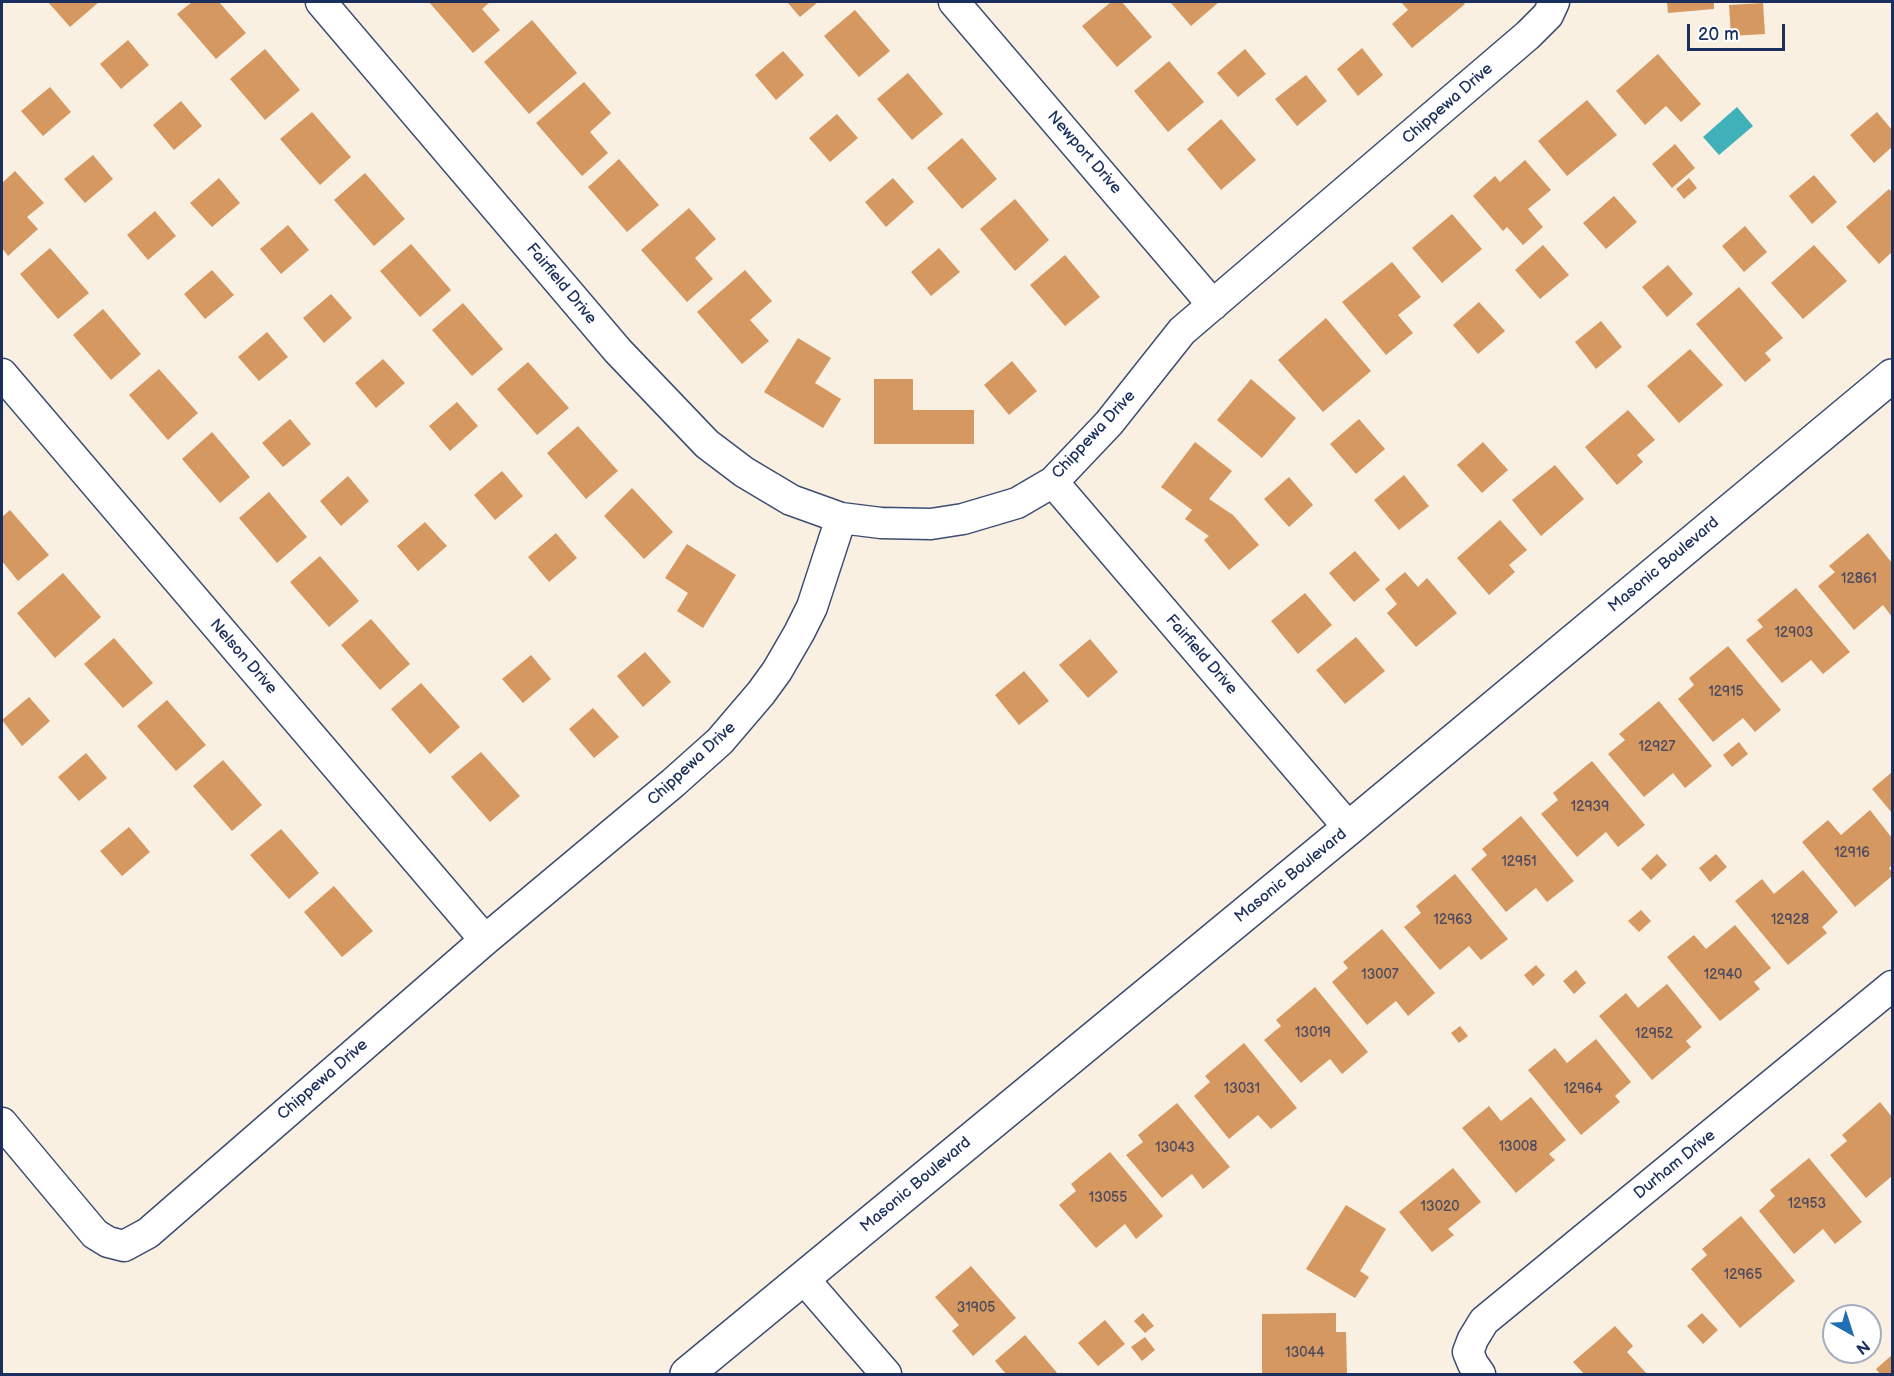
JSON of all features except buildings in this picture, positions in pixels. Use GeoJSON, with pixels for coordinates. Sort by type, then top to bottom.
{"type":"FeatureCollection","features":[{"type":"Feature","properties":{"kind":"street","name":"Fairfield Drive"},"geometry":{"type":"LineString","coordinates":[[321,2],[618,351],[707,444],[744,472],[791,500],[841,519]]}},
{"type":"Feature","properties":{"kind":"street","name":"Newport Drive"},"geometry":{"type":"LineString","coordinates":[[954,2],[1214,304]]}},
{"type":"Feature","properties":{"kind":"street","name":"Chippewa Drive"},"geometry":{"type":"LineString","coordinates":[[2,1123],[95,1234],[108,1242],[124,1246],[148,1233],[485,940],[720,741],[742,717],[777,671],[813,607],[841,519],[880,523],[931,524],[963,519],[1017,503],[1053,482],[1109,423],[1182,332],[1528,35],[1548,15],[1554,2]]}},
{"type":"Feature","properties":{"kind":"street","name":"Nelson Drive"},"geometry":{"type":"LineString","coordinates":[[2,374],[485,940]]}},
{"type":"Feature","properties":{"kind":"street","name":"Masonic Boulevard"},"geometry":{"type":"LineString","coordinates":[[687,1374],[1350,828],[1893,376]]}},
{"type":"Feature","properties":{"kind":"street","name":"Fairfield Drive"},"geometry":{"type":"LineString","coordinates":[[1053,482],[1350,828]]}},
{"type":"Feature","properties":{"kind":"street","name":"Durham Drive"},"geometry":{"type":"LineString","coordinates":[[1474,1363],[1473,1339],[1484,1321],[1893,986]]}},
{"type":"Feature","properties":{"kind":"street"},"geometry":{"type":"LineString","coordinates":[[804,1278],[886,1374]]}},
{"type":"Feature","properties":{"kind":"water"},"geometry":{"type":"Polygon","coordinates":[[[1737,107],[1753,126],[1719,155],[1703,137],[1737,107]]]}}]}
